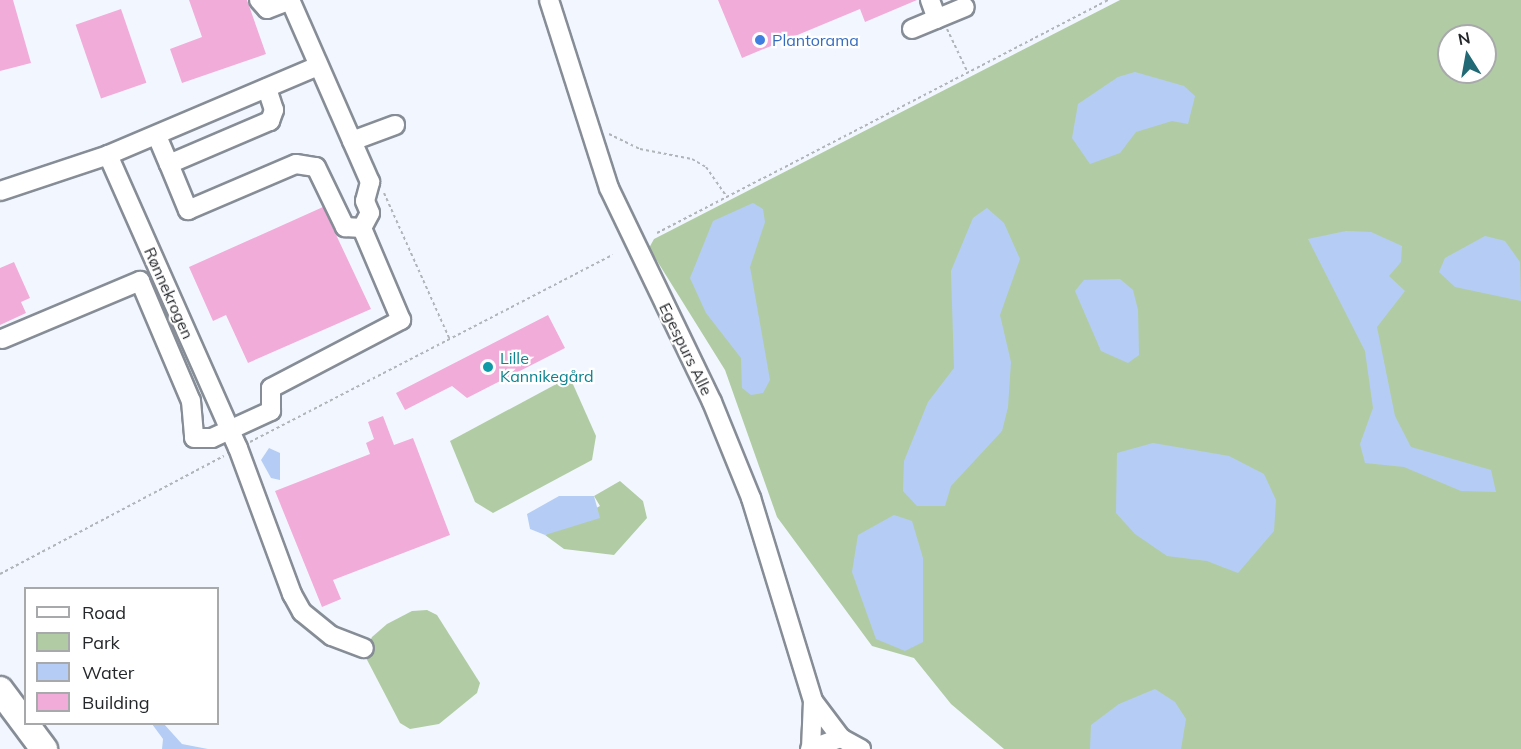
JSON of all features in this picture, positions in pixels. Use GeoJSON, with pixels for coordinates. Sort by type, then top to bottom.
{"type":"FeatureCollection","features":[{"type":"Feature","properties":{"kind":"highway"},"geometry":{"type":"LineString","coordinates":[[0,690],[24,722]]}},
{"type":"Feature","properties":{"kind":"highway"},"geometry":{"type":"LineString","coordinates":[[26,725],[44,749]]}},
{"type":"Feature","properties":{"kind":"street"},"geometry":{"type":"LineString","coordinates":[[259,0],[267,9],[290,0],[370,182],[365,201],[370,213],[362,228]]}},
{"type":"Feature","properties":{"kind":"street","name":"Egespurs Alle"},"geometry":{"type":"LineString","coordinates":[[549,0],[609,188],[745,480],[813,701],[841,738]]}},
{"type":"Feature","properties":{"kind":"street"},"geometry":{"type":"LineString","coordinates":[[930,0],[937,19]]}},
{"type":"Feature","properties":{"kind":"street"},"geometry":{"type":"LineString","coordinates":[[912,29],[965,8]]}},
{"type":"Feature","properties":{"kind":"street"},"geometry":{"type":"LineString","coordinates":[[0,191],[157,136],[318,66]]}},
{"type":"Feature","properties":{"kind":"street"},"geometry":{"type":"LineString","coordinates":[[169,164],[270,121],[274,110],[267,88]]}},
{"type":"Feature","properties":{"kind":"street"},"geometry":{"type":"LineString","coordinates":[[352,141],[394,125]]}},
{"type":"Feature","properties":{"kind":"street"},"geometry":{"type":"LineString","coordinates":[[157,136],[188,210],[296,164],[316,167],[345,226],[362,228]]}},
{"type":"Feature","properties":{"kind":"street","name":"Rønnekrogen"},"geometry":{"type":"LineString","coordinates":[[108,155],[238,448],[260,516],[302,612],[332,636],[364,648]]}},
{"type":"Feature","properties":{"kind":"street"},"geometry":{"type":"LineString","coordinates":[[3,339],[140,281],[191,401],[194,438],[230,431],[272,411],[271,388],[401,320],[362,228]]}},
{"type":"Feature","properties":{"kind":"street","name":"Egespurs Alle"},"geometry":{"type":"LineString","coordinates":[[810,748],[813,701]]}},
{"type":"Feature","properties":{"kind":"street"},"geometry":{"type":"LineString","coordinates":[[810,748],[841,738],[861,749]]}},
{"type":"Feature","properties":{"kind":"path"},"geometry":{"type":"LineString","coordinates":[[657,233],[1108,0]]}},
{"type":"Feature","properties":{"kind":"path"},"geometry":{"type":"LineString","coordinates":[[937,19],[967,71]]}},
{"type":"Feature","properties":{"kind":"path"},"geometry":{"type":"LineString","coordinates":[[602,126],[621,142],[706,167],[727,197]]}},
{"type":"Feature","properties":{"kind":"path"},"geometry":{"type":"LineString","coordinates":[[370,182],[391,205],[450,340]]}},
{"type":"Feature","properties":{"kind":"path"},"geometry":{"type":"LineString","coordinates":[[0,574],[238,448],[613,255]]}},
{"type":"Feature","properties":{"kind":"green space"},"geometry":{"type":"Polygon","coordinates":[[[1120,0],[1521,0],[1521,749],[1004,749],[951,704],[914,658],[872,646],[777,517],[725,370],[649,248],[654,239],[1120,0]]]}},
{"type":"Feature","properties":{"kind":"green space"},"geometry":{"type":"Polygon","coordinates":[[[562,381],[572,382],[596,436],[592,460],[493,513],[475,502],[450,441],[562,381]]]}},
{"type":"Feature","properties":{"kind":"green space"},"geometry":{"type":"Polygon","coordinates":[[[620,481],[643,501],[647,518],[614,555],[564,549],[545,535],[600,506],[594,496],[620,481]]]}},
{"type":"Feature","properties":{"kind":"green space"},"geometry":{"type":"Polygon","coordinates":[[[427,610],[437,615],[480,683],[477,693],[439,724],[410,729],[400,723],[364,654],[372,637],[387,624],[412,611],[427,610]]]}},
{"type":"Feature","properties":{"kind":"water"},"geometry":{"type":"Polygon","coordinates":[[[1135,72],[1184,86],[1195,96],[1188,124],[1172,121],[1136,132],[1120,153],[1090,164],[1072,138],[1078,104],[1118,77],[1135,72]]]}},
{"type":"Feature","properties":{"kind":"water"},"geometry":{"type":"Polygon","coordinates":[[[753,203],[763,209],[765,222],[750,267],[770,380],[763,393],[751,395],[742,388],[741,358],[706,313],[690,278],[713,221],[753,203]]]}},
{"type":"Feature","properties":{"kind":"water"},"geometry":{"type":"Polygon","coordinates":[[[987,208],[1004,223],[1020,259],[1000,315],[1011,362],[1008,407],[1002,431],[951,486],[945,506],[917,506],[903,491],[904,461],[928,402],[954,368],[951,271],[973,218],[987,208]]]}},
{"type":"Feature","properties":{"kind":"water"},"geometry":{"type":"Polygon","coordinates":[[[1346,231],[1371,232],[1402,246],[1401,262],[1389,276],[1405,291],[1377,327],[1395,416],[1411,447],[1491,470],[1496,492],[1461,491],[1404,467],[1365,463],[1360,444],[1373,408],[1365,351],[1308,239],[1346,231]]]}},
{"type":"Feature","properties":{"kind":"water"},"geometry":{"type":"Polygon","coordinates":[[[1485,236],[1505,241],[1520,262],[1521,301],[1455,287],[1439,272],[1445,258],[1485,236]]]}},
{"type":"Feature","properties":{"kind":"water"},"geometry":{"type":"Polygon","coordinates":[[[1120,279],[1133,290],[1138,310],[1139,355],[1128,363],[1101,351],[1075,291],[1084,280],[1120,279]]]}},
{"type":"Feature","properties":{"kind":"water"},"geometry":{"type":"Polygon","coordinates":[[[1153,443],[1229,456],[1264,474],[1276,500],[1274,531],[1238,573],[1207,561],[1167,556],[1135,534],[1116,513],[1117,453],[1153,443]]]}},
{"type":"Feature","properties":{"kind":"water"},"geometry":{"type":"Polygon","coordinates":[[[269,448],[280,453],[280,480],[271,478],[261,460],[269,448]]]}},
{"type":"Feature","properties":{"kind":"water"},"geometry":{"type":"Polygon","coordinates":[[[559,496],[594,496],[600,518],[545,535],[530,529],[527,514],[559,496]]]}},
{"type":"Feature","properties":{"kind":"water"},"geometry":{"type":"Polygon","coordinates":[[[894,515],[912,521],[923,558],[923,642],[905,651],[876,639],[852,572],[858,535],[894,515]]]}},
{"type":"Feature","properties":{"kind":"water"},"geometry":{"type":"Polygon","coordinates":[[[1155,689],[1175,702],[1186,719],[1181,749],[1090,749],[1091,725],[1119,704],[1155,689]]]}},
{"type":"Feature","properties":{"kind":"water"},"geometry":{"type":"Polygon","coordinates":[[[153,725],[165,725],[182,744],[208,749],[162,749],[163,739],[153,725]]]}},
{"type":"Feature","properties":{"kind":"building"},"geometry":{"type":"Polygon","coordinates":[[[0,0],[13,0],[31,63],[0,71],[0,0]]]}},
{"type":"Feature","properties":{"kind":"building"},"geometry":{"type":"Polygon","coordinates":[[[189,0],[247,0],[266,54],[182,83],[170,49],[202,37],[189,0]]]}},
{"type":"Feature","properties":{"kind":"building","name":"Plantorama"},"geometry":{"type":"Polygon","coordinates":[[[718,0],[917,0],[865,22],[860,9],[742,58],[718,0]]]}},
{"type":"Feature","properties":{"kind":"building"},"geometry":{"type":"Polygon","coordinates":[[[121,9],[146,83],[101,98],[76,25],[121,9]]]}},
{"type":"Feature","properties":{"kind":"building"},"geometry":{"type":"Polygon","coordinates":[[[323,207],[371,309],[248,363],[226,315],[213,321],[189,267],[323,207]]]}},
{"type":"Feature","properties":{"kind":"building"},"geometry":{"type":"Polygon","coordinates":[[[14,262],[30,298],[21,302],[26,313],[0,325],[0,268],[14,262]]]}},
{"type":"Feature","properties":{"kind":"building","name":"Lille Kannikegård"},"geometry":{"type":"Polygon","coordinates":[[[548,315],[565,348],[467,398],[452,386],[405,410],[396,393],[548,315]]]}},
{"type":"Feature","properties":{"kind":"building"},"geometry":{"type":"Polygon","coordinates":[[[383,416],[394,445],[413,438],[450,535],[333,580],[341,599],[322,607],[275,491],[370,454],[366,443],[374,439],[368,422],[383,416]]]}},
{"type":"Feature","properties":{"kind":"place","name":"Plantorama"},"geometry":{"type":"Point","coordinates":[760,40]}},
{"type":"Feature","properties":{"kind":"place","name":"Lille Kannikegård"},"geometry":{"type":"Point","coordinates":[488,367]}}]}
